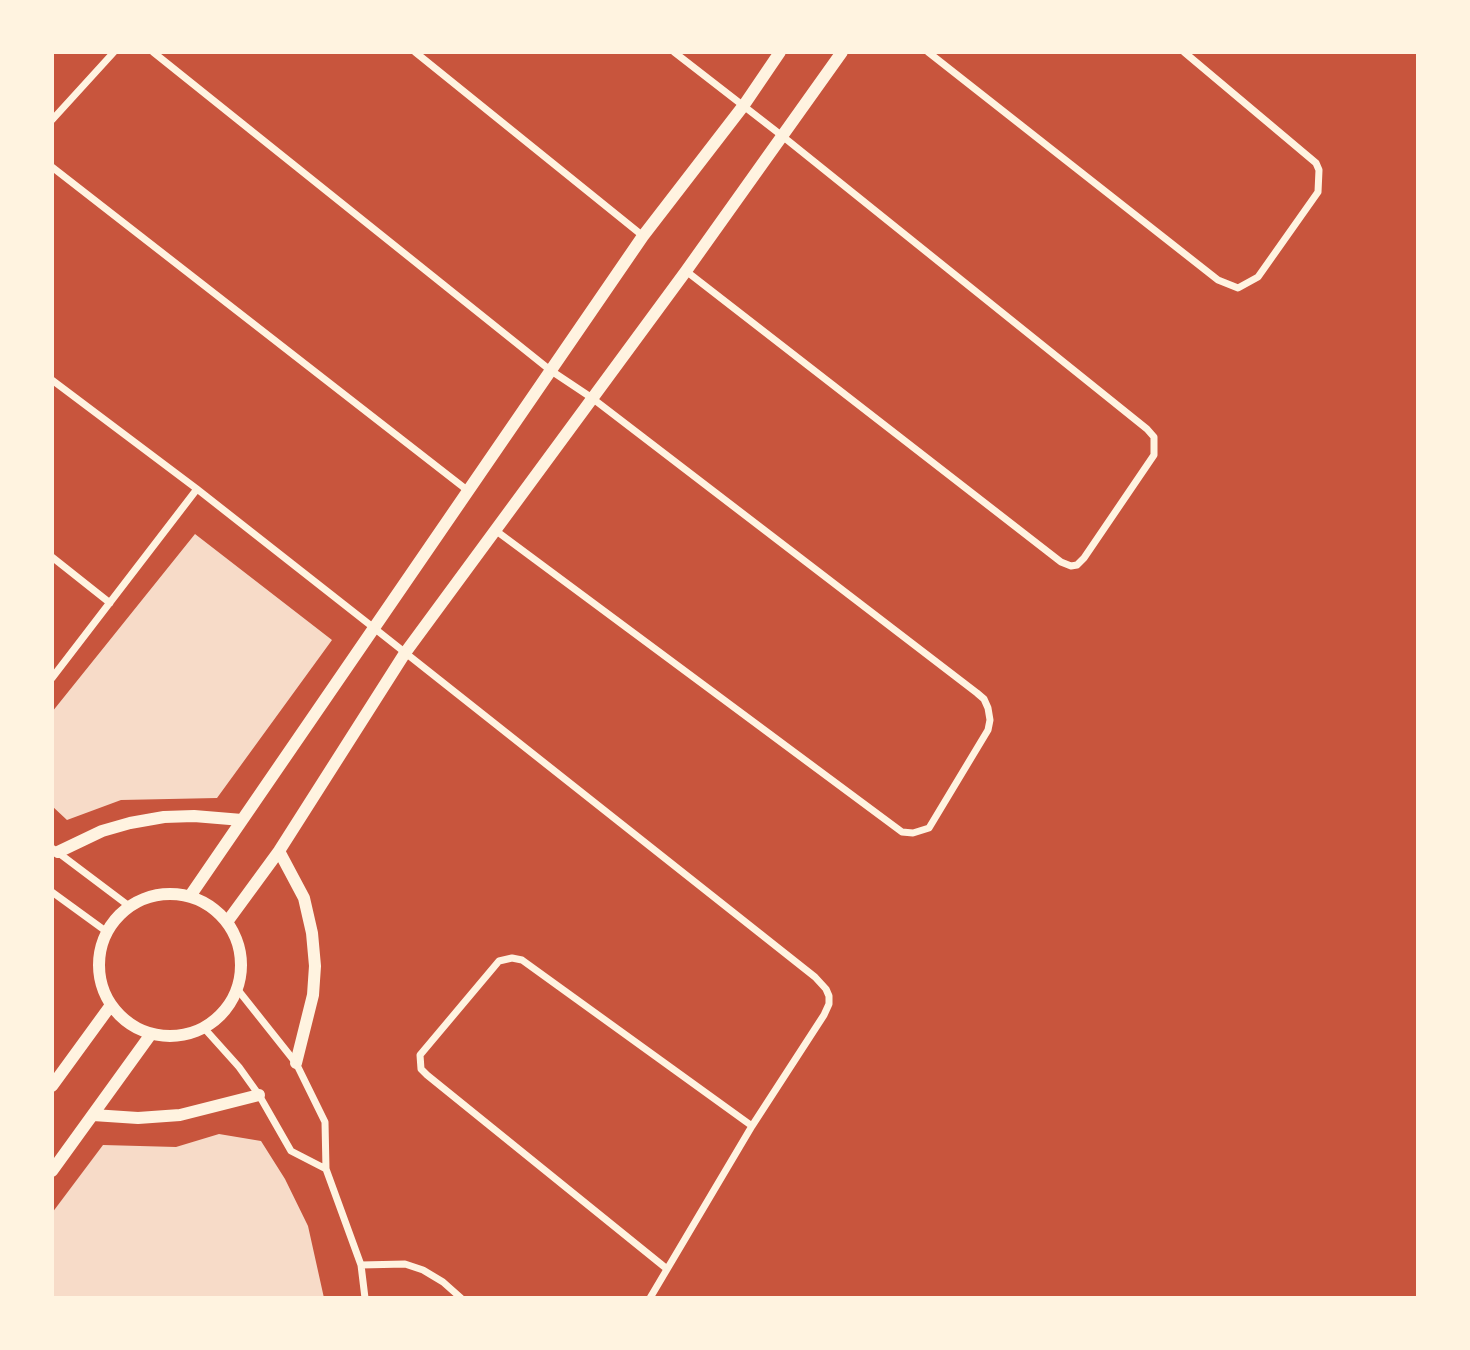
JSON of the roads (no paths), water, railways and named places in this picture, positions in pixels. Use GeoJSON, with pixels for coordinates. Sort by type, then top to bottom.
{"type":"FeatureCollection","features":[{"type":"Feature","properties":{"kind":"street"},"geometry":{"type":"LineString","coordinates":[[52,120],[114,52]]}},
{"type":"Feature","properties":{"kind":"street"},"geometry":{"type":"LineString","coordinates":[[153,52],[550,370],[592,398],[984,699],[990,720],[988,730],[929,828],[913,833],[902,832],[495,530]]}},
{"type":"Feature","properties":{"kind":"street"},"geometry":{"type":"LineString","coordinates":[[415,52],[643,236]]}},
{"type":"Feature","properties":{"kind":"street"},"geometry":{"type":"LineString","coordinates":[[674,52],[744,105],[1147,429],[1154,437],[1156,446],[1149,462],[1083,558],[1077,565],[1071,566],[1061,562],[686,271]]}},
{"type":"Feature","properties":{"kind":"street"},"geometry":{"type":"LineString","coordinates":[[190,896],[643,236],[744,105],[780,52]]}},
{"type":"Feature","properties":{"kind":"street"},"geometry":{"type":"LineString","coordinates":[[227,922],[278,851],[405,653],[686,271],[842,52]]}},
{"type":"Feature","properties":{"kind":"street"},"geometry":{"type":"LineString","coordinates":[[928,52],[1217,280],[1238,288],[1250,284],[1258,277],[1318,192],[1320,181],[1317,163],[1184,52]]}},
{"type":"Feature","properties":{"kind":"street"},"geometry":{"type":"LineString","coordinates":[[52,167],[467,490]]}},
{"type":"Feature","properties":{"kind":"street"},"geometry":{"type":"LineString","coordinates":[[52,380],[197,489],[815,977],[829,996],[824,1015],[752,1126],[650,1297]]}},
{"type":"Feature","properties":{"kind":"street"},"geometry":{"type":"LineString","coordinates":[[52,678],[197,489]]}},
{"type":"Feature","properties":{"kind":"street"},"geometry":{"type":"LineString","coordinates":[[52,557],[110,603]]}},
{"type":"Feature","properties":{"kind":"street"},"geometry":{"type":"LineString","coordinates":[[55,850],[102,831],[164,817],[194,816],[242,820]]}},
{"type":"Feature","properties":{"kind":"street"},"geometry":{"type":"LineString","coordinates":[[55,850],[129,906]]}},
{"type":"Feature","properties":{"kind":"street"},"geometry":{"type":"LineString","coordinates":[[278,851],[304,898],[312,933],[315,966],[313,995],[296,1063]]}},
{"type":"Feature","properties":{"kind":"street"},"geometry":{"type":"LineString","coordinates":[[52,892],[107,932]]}},
{"type":"Feature","properties":{"kind":"street"},"geometry":{"type":"LineString","coordinates":[[169,893],[190,896],[204,902],[227,922],[236,939],[241,958],[238,990],[219,1017],[204,1028],[187,1034],[151,1034],[136,1027],[111,1005],[103,988],[99,969],[101,950],[107,932],[129,906],[148,897],[169,893]]}},
{"type":"Feature","properties":{"kind":"street"},"geometry":{"type":"LineString","coordinates":[[667,1269],[426,1075],[421,1069],[420,1055],[499,961],[512,958],[522,960],[752,1126]]}},
{"type":"Feature","properties":{"kind":"street"},"geometry":{"type":"LineString","coordinates":[[238,990],[296,1063],[325,1122],[327,1169],[361,1265],[365,1297]]}},
{"type":"Feature","properties":{"kind":"street"},"geometry":{"type":"LineString","coordinates":[[53,1085],[111,1005]]}},
{"type":"Feature","properties":{"kind":"street"},"geometry":{"type":"LineString","coordinates":[[204,1028],[239,1067],[259,1095],[291,1151],[327,1169]]}},
{"type":"Feature","properties":{"kind":"street"},"geometry":{"type":"LineString","coordinates":[[52,1171],[151,1034]]}},
{"type":"Feature","properties":{"kind":"street"},"geometry":{"type":"LineString","coordinates":[[93,1115],[138,1118],[180,1115],[259,1095]]}},
{"type":"Feature","properties":{"kind":"street"},"geometry":{"type":"LineString","coordinates":[[361,1265],[405,1264],[424,1270],[461,1297]]}}]}
